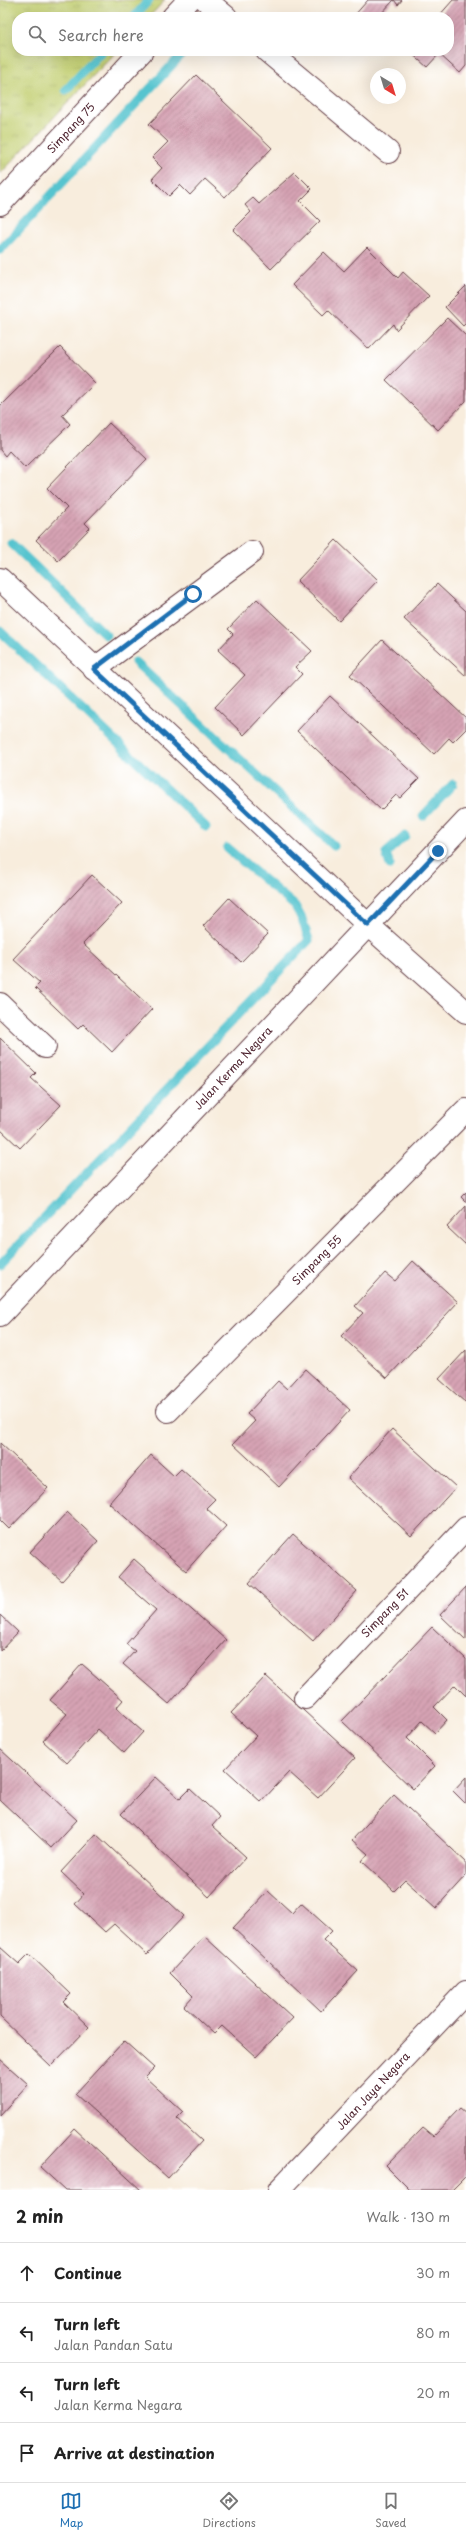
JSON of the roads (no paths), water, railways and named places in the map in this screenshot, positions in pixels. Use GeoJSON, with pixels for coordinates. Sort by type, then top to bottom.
{"type":"FeatureCollection","features":[{"type":"Feature","properties":{"kind":"street"},"geometry":{"type":"LineString","coordinates":[[178,12],[189,0]]}},
{"type":"Feature","properties":{"kind":"street"},"geometry":{"type":"LineString","coordinates":[[206,0],[220,12]]}},
{"type":"Feature","properties":{"kind":"street","name":"Simpang 75"},"geometry":{"type":"LineString","coordinates":[[0,204],[137,56]]}},
{"type":"Feature","properties":{"kind":"street"},"geometry":{"type":"LineString","coordinates":[[273,56],[388,152]]}},
{"type":"Feature","properties":{"kind":"street"},"geometry":{"type":"LineString","coordinates":[[94,669],[252,552]]}},
{"type":"Feature","properties":{"kind":"street"},"geometry":{"type":"LineString","coordinates":[[2,587],[94,669],[368,925],[466,1012]]}},
{"type":"Feature","properties":{"kind":"street","name":"Jalan Kerma Negara"},"geometry":{"type":"LineString","coordinates":[[0,1315],[466,821]]}},
{"type":"Feature","properties":{"kind":"street"},"geometry":{"type":"LineString","coordinates":[[0,1004],[45,1048]]}},
{"type":"Feature","properties":{"kind":"street","name":"Simpang 55"},"geometry":{"type":"LineString","coordinates":[[168,1411],[466,1110]]}},
{"type":"Feature","properties":{"kind":"street","name":"Simpang 51"},"geometry":{"type":"LineString","coordinates":[[305,1698],[466,1528]]}},
{"type":"Feature","properties":{"kind":"street","name":"Jalan Jaya Negara"},"geometry":{"type":"LineString","coordinates":[[279,2190],[466,1992]]}},
{"type":"Feature","properties":{"kind":"waterway"},"geometry":{"type":"LineString","coordinates":[[138,12],[149,0]]}},
{"type":"Feature","properties":{"kind":"waterway"},"geometry":{"type":"LineString","coordinates":[[66,90],[97,56]]}},
{"type":"Feature","properties":{"kind":"waterway"},"geometry":{"type":"LineString","coordinates":[[0,250],[180,56]]}},
{"type":"Feature","properties":{"kind":"waterway"},"geometry":{"type":"LineString","coordinates":[[11,543],[106,635]]}},
{"type":"Feature","properties":{"kind":"waterway"},"geometry":{"type":"LineString","coordinates":[[0,631],[206,827]]}},
{"type":"Feature","properties":{"kind":"waterway"},"geometry":{"type":"LineString","coordinates":[[135,662],[334,846]]}},
{"type":"Feature","properties":{"kind":"waterway"},"geometry":{"type":"LineString","coordinates":[[423,816],[453,784]]}},
{"type":"Feature","properties":{"kind":"waterway"},"geometry":{"type":"LineString","coordinates":[[390,865],[386,853],[405,836]]}},
{"type":"Feature","properties":{"kind":"waterway"},"geometry":{"type":"LineString","coordinates":[[0,1264],[309,940],[302,919],[295,906],[227,848]]}}]}
